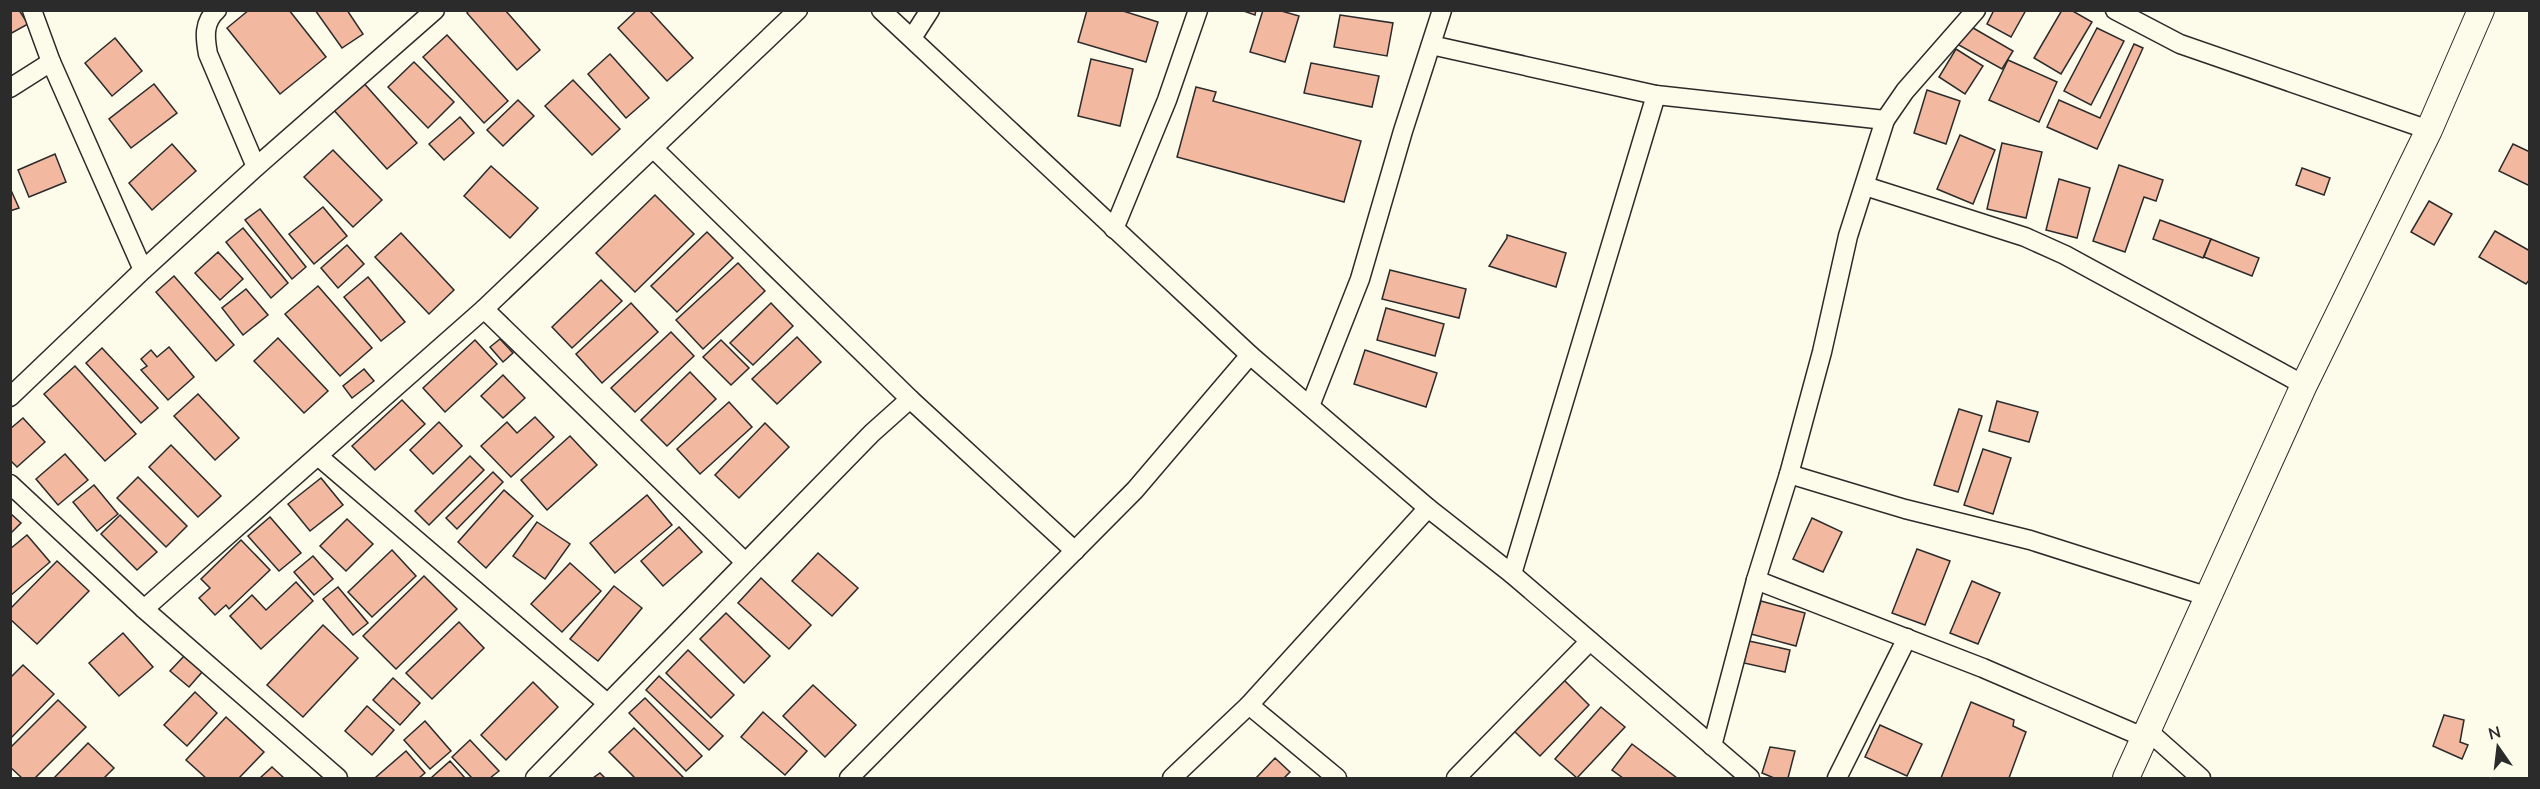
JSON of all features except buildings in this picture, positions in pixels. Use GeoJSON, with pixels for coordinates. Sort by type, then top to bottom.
{"type":"FeatureCollection","features":[{"type":"Feature","properties":{"kind":"main road"},"geometry":{"type":"LineString","coordinates":[[2126,778],[2304,385],[2429,130],[2481,10]]}},
{"type":"Feature","properties":{"kind":"street"},"geometry":{"type":"LineString","coordinates":[[32,10],[51,62],[143,270]]}},
{"type":"Feature","properties":{"kind":"street"},"geometry":{"type":"LineString","coordinates":[[217,10],[211,15],[204,36],[208,54],[256,166]]}},
{"type":"Feature","properties":{"kind":"street"},"geometry":{"type":"LineString","coordinates":[[10,397],[256,166],[435,10]]}},
{"type":"Feature","properties":{"kind":"street"},"geometry":{"type":"LineString","coordinates":[[144,609],[483,309],[798,10]]}},
{"type":"Feature","properties":{"kind":"street"},"geometry":{"type":"LineString","coordinates":[[880,10],[1250,355],[1428,508],[1512,574],[1712,746],[1733,772],[1750,778]]}},
{"type":"Feature","properties":{"kind":"street"},"geometry":{"type":"LineString","coordinates":[[912,38],[930,10]]}},
{"type":"Feature","properties":{"kind":"street"},"geometry":{"type":"LineString","coordinates":[[1114,229],[1167,100],[1198,10]]}},
{"type":"Feature","properties":{"kind":"street"},"geometry":{"type":"LineString","coordinates":[[1310,406],[1360,279],[1403,131],[1442,10]]}},
{"type":"Feature","properties":{"kind":"street"},"geometry":{"type":"LineString","coordinates":[[1712,746],[1756,580],[1790,474],[1822,352],[1848,237],[1885,120],[1905,91],[1976,10]]}},
{"type":"Feature","properties":{"kind":"street"},"geometry":{"type":"LineString","coordinates":[[2115,10],[2180,44],[2429,130]]}},
{"type":"Feature","properties":{"kind":"street"},"geometry":{"type":"LineString","coordinates":[[1431,45],[1656,95],[1885,120]]}},
{"type":"Feature","properties":{"kind":"street"},"geometry":{"type":"LineString","coordinates":[[10,88],[51,62]]}},
{"type":"Feature","properties":{"kind":"street"},"geometry":{"type":"LineString","coordinates":[[1512,574],[1656,95]]}},
{"type":"Feature","properties":{"kind":"street"},"geometry":{"type":"LineString","coordinates":[[653,148],[910,399],[1075,551]]}},
{"type":"Feature","properties":{"kind":"street"},"geometry":{"type":"LineString","coordinates":[[1865,186],[2035,241],[2065,255],[2304,385]]}},
{"type":"Feature","properties":{"kind":"street"},"geometry":{"type":"LineString","coordinates":[[483,309],[745,562]]}},
{"type":"Feature","properties":{"kind":"street"},"geometry":{"type":"LineString","coordinates":[[849,778],[1135,490],[1250,355]]}},
{"type":"Feature","properties":{"kind":"street"},"geometry":{"type":"LineString","coordinates":[[535,778],[872,433],[910,399]]}},
{"type":"Feature","properties":{"kind":"street"},"geometry":{"type":"LineString","coordinates":[[318,456],[607,703]]}},
{"type":"Feature","properties":{"kind":"street"},"geometry":{"type":"LineString","coordinates":[[1790,474],[1905,509],[2030,540],[2209,597]]}},
{"type":"Feature","properties":{"kind":"street"},"geometry":{"type":"LineString","coordinates":[[10,484],[144,609],[338,778]]}},
{"type":"Feature","properties":{"kind":"street"},"geometry":{"type":"LineString","coordinates":[[1172,778],[1249,705],[1428,508]]}},
{"type":"Feature","properties":{"kind":"street"},"geometry":{"type":"LineString","coordinates":[[1756,580],[2145,733],[2201,778]]}},
{"type":"Feature","properties":{"kind":"street"},"geometry":{"type":"LineString","coordinates":[[1837,778],[1906,638]]}},
{"type":"Feature","properties":{"kind":"street"},"geometry":{"type":"LineString","coordinates":[[1456,778],[1590,641]]}},
{"type":"Feature","properties":{"kind":"street"},"geometry":{"type":"LineString","coordinates":[[1249,705],[1337,778]]}}]}
